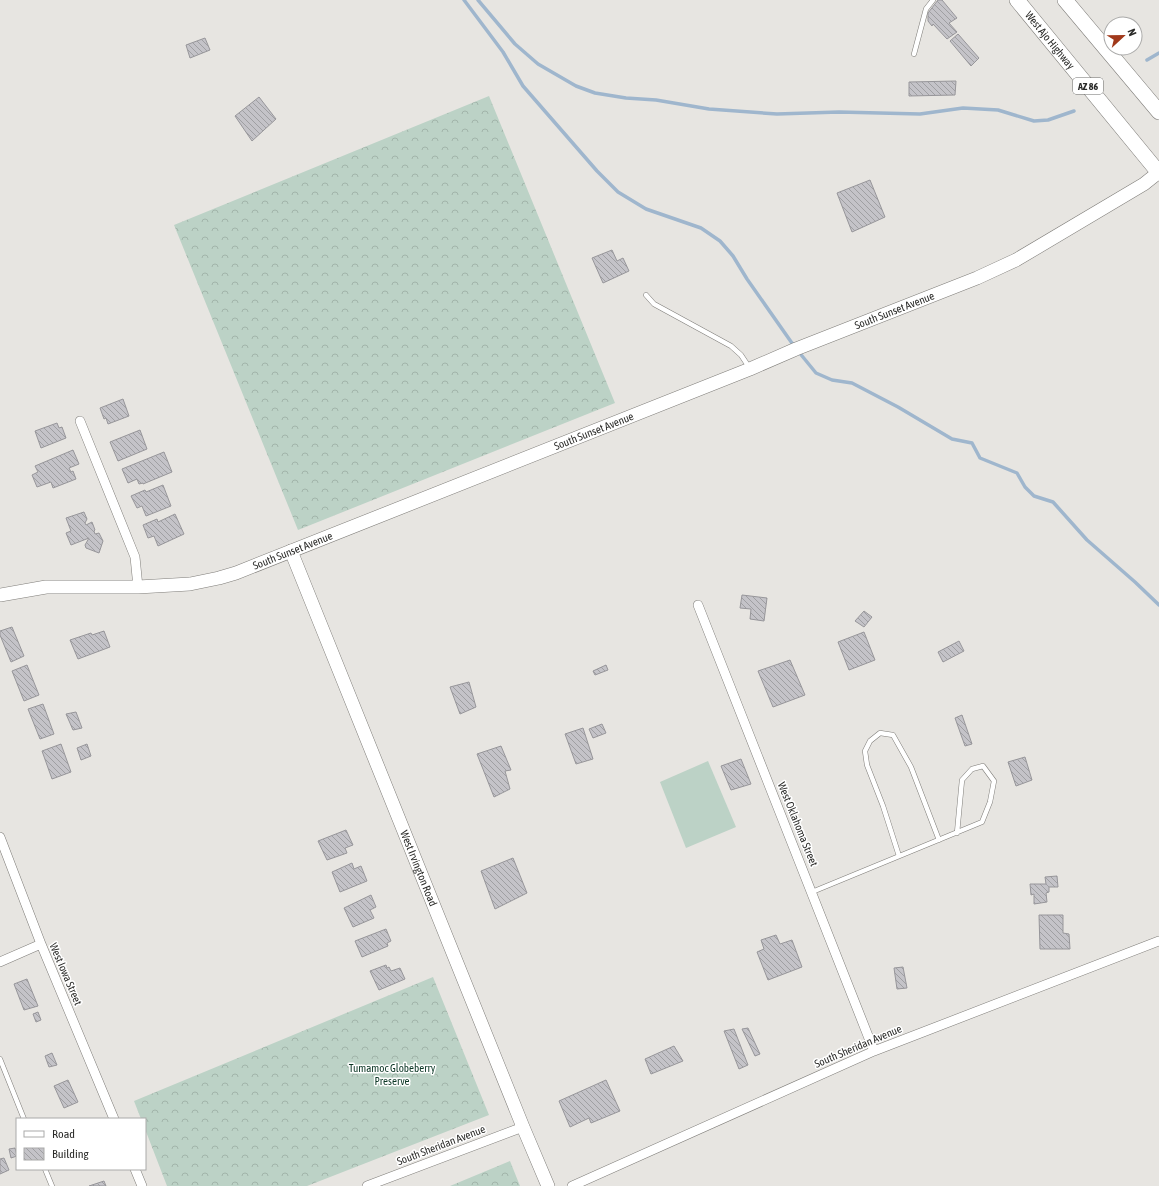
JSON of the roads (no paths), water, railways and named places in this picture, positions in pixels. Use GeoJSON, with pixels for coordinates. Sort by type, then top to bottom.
{"type":"FeatureCollection","features":[{"type":"Feature","properties":{"kind":"main road","name":"West Ajo Highway"},"geometry":{"type":"LineString","coordinates":[[1017,0],[1159,173]]}},
{"type":"Feature","properties":{"kind":"main road"},"geometry":{"type":"LineString","coordinates":[[1065,0],[1159,112]]}},
{"type":"Feature","properties":{"kind":"street","name":"South Sunset Avenue"},"geometry":{"type":"LineString","coordinates":[[0,595],[46,587],[138,587],[190,584],[219,578],[291,551],[750,368],[796,348],[977,278],[1016,260],[1137,188],[1159,173]]}},
{"type":"Feature","properties":{"kind":"street"},"geometry":{"type":"LineString","coordinates":[[80,421],[136,557],[138,587]]}},
{"type":"Feature","properties":{"kind":"street","name":"West Irvington Road"},"geometry":{"type":"LineString","coordinates":[[291,551],[548,1186]]}},
{"type":"Feature","properties":{"kind":"street","name":"West Oklahoma Street"},"geometry":{"type":"LineString","coordinates":[[698,605],[874,1051]]}},
{"type":"Feature","properties":{"kind":"street","name":"West Iowa Street"},"geometry":{"type":"LineString","coordinates":[[0,837],[41,944],[114,1118]]}},
{"type":"Feature","properties":{"kind":"street","name":"South Sheridan Avenue"},"geometry":{"type":"LineString","coordinates":[[572,1186],[874,1051],[1159,941]]}},
{"type":"Feature","properties":{"kind":"street"},"geometry":{"type":"LineString","coordinates":[[0,962],[41,944]]}},
{"type":"Feature","properties":{"kind":"street","name":"South Sheridan Avenue"},"geometry":{"type":"LineString","coordinates":[[368,1186],[523,1127]]}},
{"type":"Feature","properties":{"kind":"street"},"geometry":{"type":"LineString","coordinates":[[135,1170],[142,1186]]}},
{"type":"Feature","properties":{"kind":"lane"},"geometry":{"type":"LineString","coordinates":[[914,54],[926,9],[933,0]]}},
{"type":"Feature","properties":{"kind":"lane"},"geometry":{"type":"LineString","coordinates":[[646,295],[654,304],[732,346],[741,355],[750,368]]}},
{"type":"Feature","properties":{"kind":"lane"},"geometry":{"type":"LineString","coordinates":[[899,856],[883,806],[867,765],[865,751],[870,741],[880,733],[893,735],[904,753],[911,767],[939,840]]}},
{"type":"Feature","properties":{"kind":"lane"},"geometry":{"type":"LineString","coordinates":[[812,892],[957,833],[982,822],[990,802],[994,781],[983,766],[972,769],[962,780],[957,833]]}},
{"type":"Feature","properties":{"kind":"lane"},"geometry":{"type":"LineString","coordinates":[[0,1059],[24,1118]]}},
{"type":"Feature","properties":{"kind":"lane"},"geometry":{"type":"LineString","coordinates":[[45,1170],[52,1186]]}},
{"type":"Feature","properties":{"kind":"waterway"},"geometry":{"type":"LineString","coordinates":[[464,0],[503,52],[523,86],[597,171],[618,192],[646,209],[701,228],[720,241],[733,256],[747,279],[794,346]]}},
{"type":"Feature","properties":{"kind":"waterway"},"geometry":{"type":"LineString","coordinates":[[478,0],[515,44],[538,64],[576,86],[595,93],[626,98],[656,100],[709,109],[777,114],[839,112],[920,114],[963,108],[998,110],[1034,121],[1048,120],[1074,111]]}},
{"type":"Feature","properties":{"kind":"waterway"},"geometry":{"type":"LineString","coordinates":[[1147,60],[1159,53]]}},
{"type":"Feature","properties":{"kind":"waterway"},"geometry":{"type":"LineString","coordinates":[[798,351],[816,373],[832,380],[852,383],[898,407],[952,439],[972,443],[980,458],[1017,473],[1025,487],[1034,496],[1053,502],[1087,540],[1159,605]]}},
{"type":"Feature","properties":{"kind":"park label","name":"Tumamoc Globeberry Preserve"},"geometry":{"type":"Point","coordinates":[392,1074]}}]}
